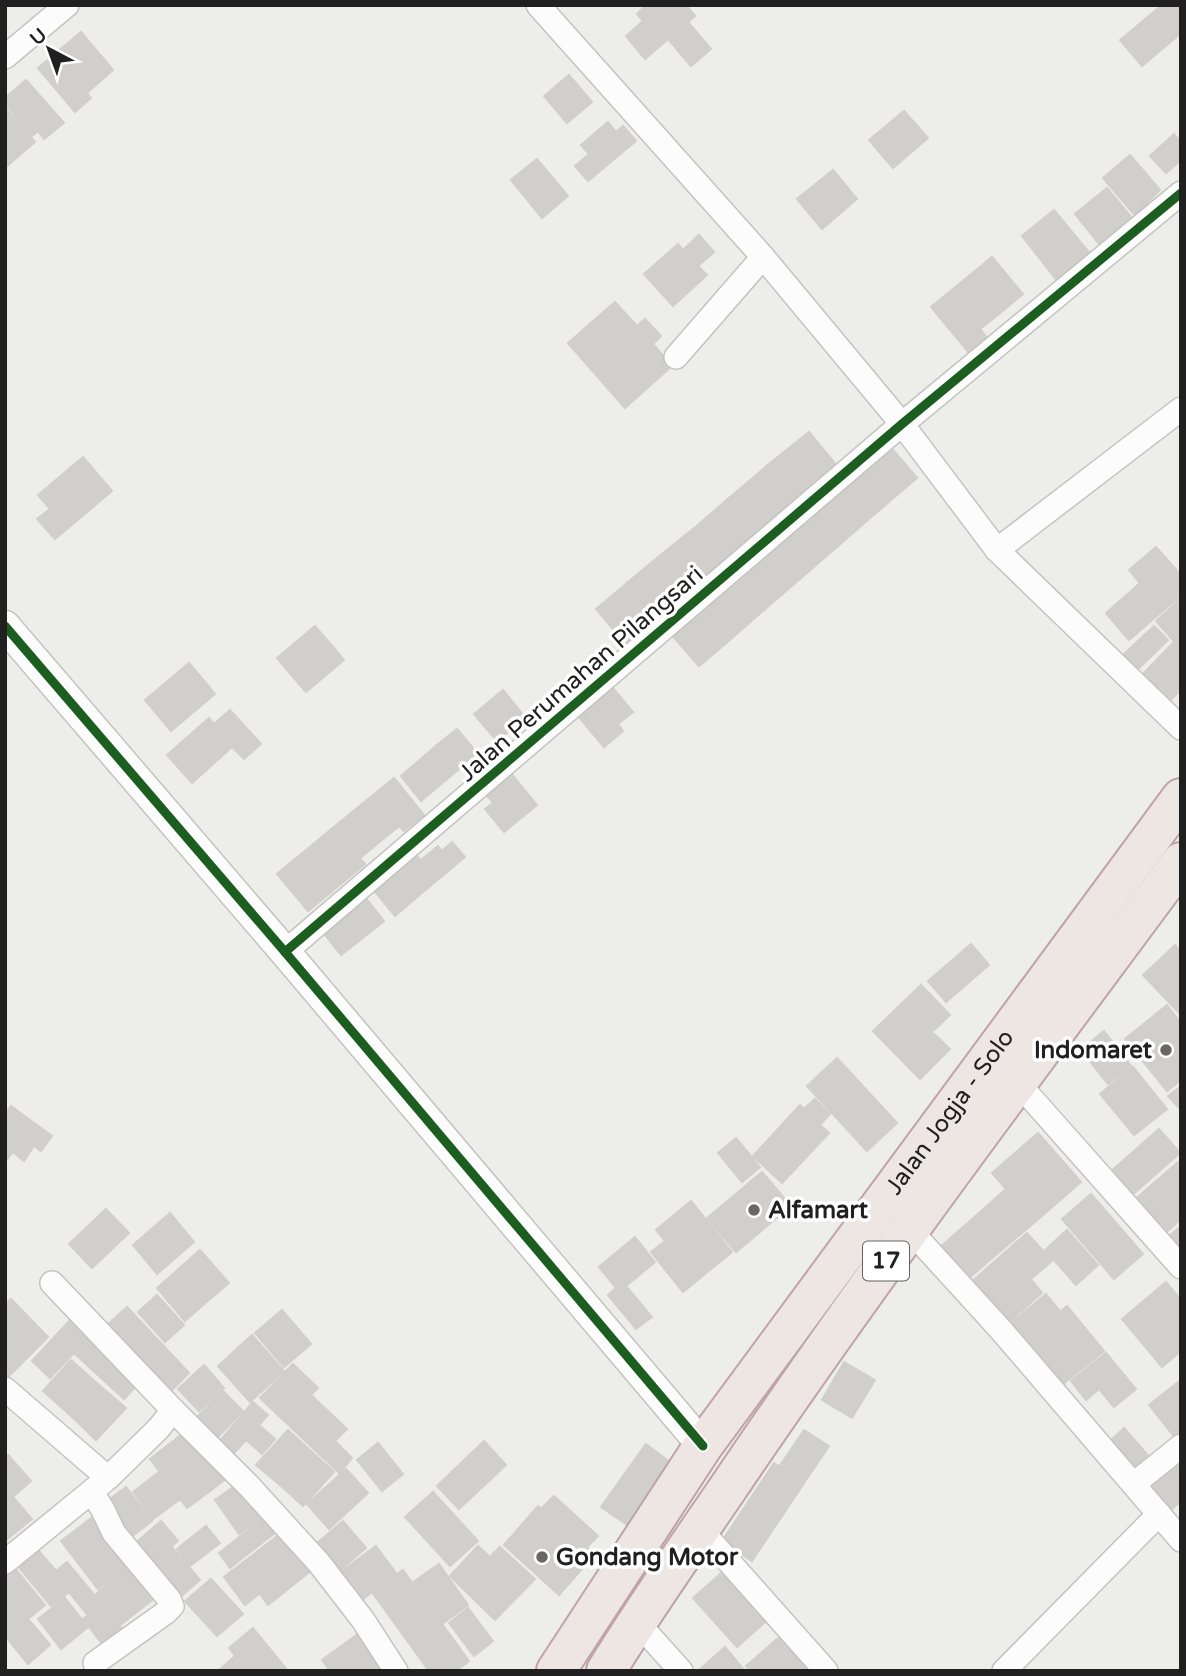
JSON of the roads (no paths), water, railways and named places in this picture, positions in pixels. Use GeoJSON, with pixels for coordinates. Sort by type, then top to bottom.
{"type":"FeatureCollection","features":[{"type":"Feature","properties":{"kind":"highway","name":"Jalan Jogja - Solo"},"geometry":{"type":"LineString","coordinates":[[556,1671],[703,1446],[1181,798]]}},
{"type":"Feature","properties":{"kind":"highway","name":"Jalan Jogja - Solo"},"geometry":{"type":"LineString","coordinates":[[606,1671],[636,1621],[765,1432],[909,1229],[1181,862]]}},
{"type":"Feature","properties":{"kind":"street"},"geometry":{"type":"LineString","coordinates":[[5,57],[67,5]]}},
{"type":"Feature","properties":{"kind":"street"},"geometry":{"type":"LineString","coordinates":[[538,5],[763,257],[902,424],[997,550],[1181,728]]}},
{"type":"Feature","properties":{"kind":"street","name":"Jalan Perumahan Pilangsari"},"geometry":{"type":"LineString","coordinates":[[285,952],[902,424],[1181,193]]}},
{"type":"Feature","properties":{"kind":"street"},"geometry":{"type":"LineString","coordinates":[[676,357],[763,257]]}},
{"type":"Feature","properties":{"kind":"street"},"geometry":{"type":"LineString","coordinates":[[997,550],[1181,409]]}},
{"type":"Feature","properties":{"kind":"street"},"geometry":{"type":"LineString","coordinates":[[5,626],[703,1446]]}},
{"type":"Feature","properties":{"kind":"street"},"geometry":{"type":"LineString","coordinates":[[1017,1082],[1181,1267]]}},
{"type":"Feature","properties":{"kind":"street"},"geometry":{"type":"LineString","coordinates":[[909,1229],[1001,1330],[1181,1540]]}},
{"type":"Feature","properties":{"kind":"street"},"geometry":{"type":"LineString","coordinates":[[52,1283],[250,1486],[319,1563],[363,1620],[396,1671]]}},
{"type":"Feature","properties":{"kind":"street"},"geometry":{"type":"LineString","coordinates":[[5,1389],[100,1485],[117,1537],[172,1606],[95,1663]]}},
{"type":"Feature","properties":{"kind":"street"},"geometry":{"type":"LineString","coordinates":[[5,1562],[100,1485],[159,1428],[173,1410]]}},
{"type":"Feature","properties":{"kind":"street"},"geometry":{"type":"LineString","coordinates":[[1134,1485],[1181,1446]]}},
{"type":"Feature","properties":{"kind":"street"},"geometry":{"type":"LineString","coordinates":[[1004,1671],[1159,1514]]}},
{"type":"Feature","properties":{"kind":"street"},"geometry":{"type":"LineString","coordinates":[[700,1529],[826,1671]]}},
{"type":"Feature","properties":{"kind":"street"},"geometry":{"type":"LineString","coordinates":[[636,1621],[681,1671]]}},
{"type":"Feature","properties":{"kind":"place","name":"Indomaret"},"geometry":{"type":"Point","coordinates":[1166,1050]}},
{"type":"Feature","properties":{"kind":"place","name":"Alfamart"},"geometry":{"type":"Point","coordinates":[754,1210]}},
{"type":"Feature","properties":{"kind":"place","name":"Gondang Motor"},"geometry":{"type":"Point","coordinates":[542,1557]}}]}
